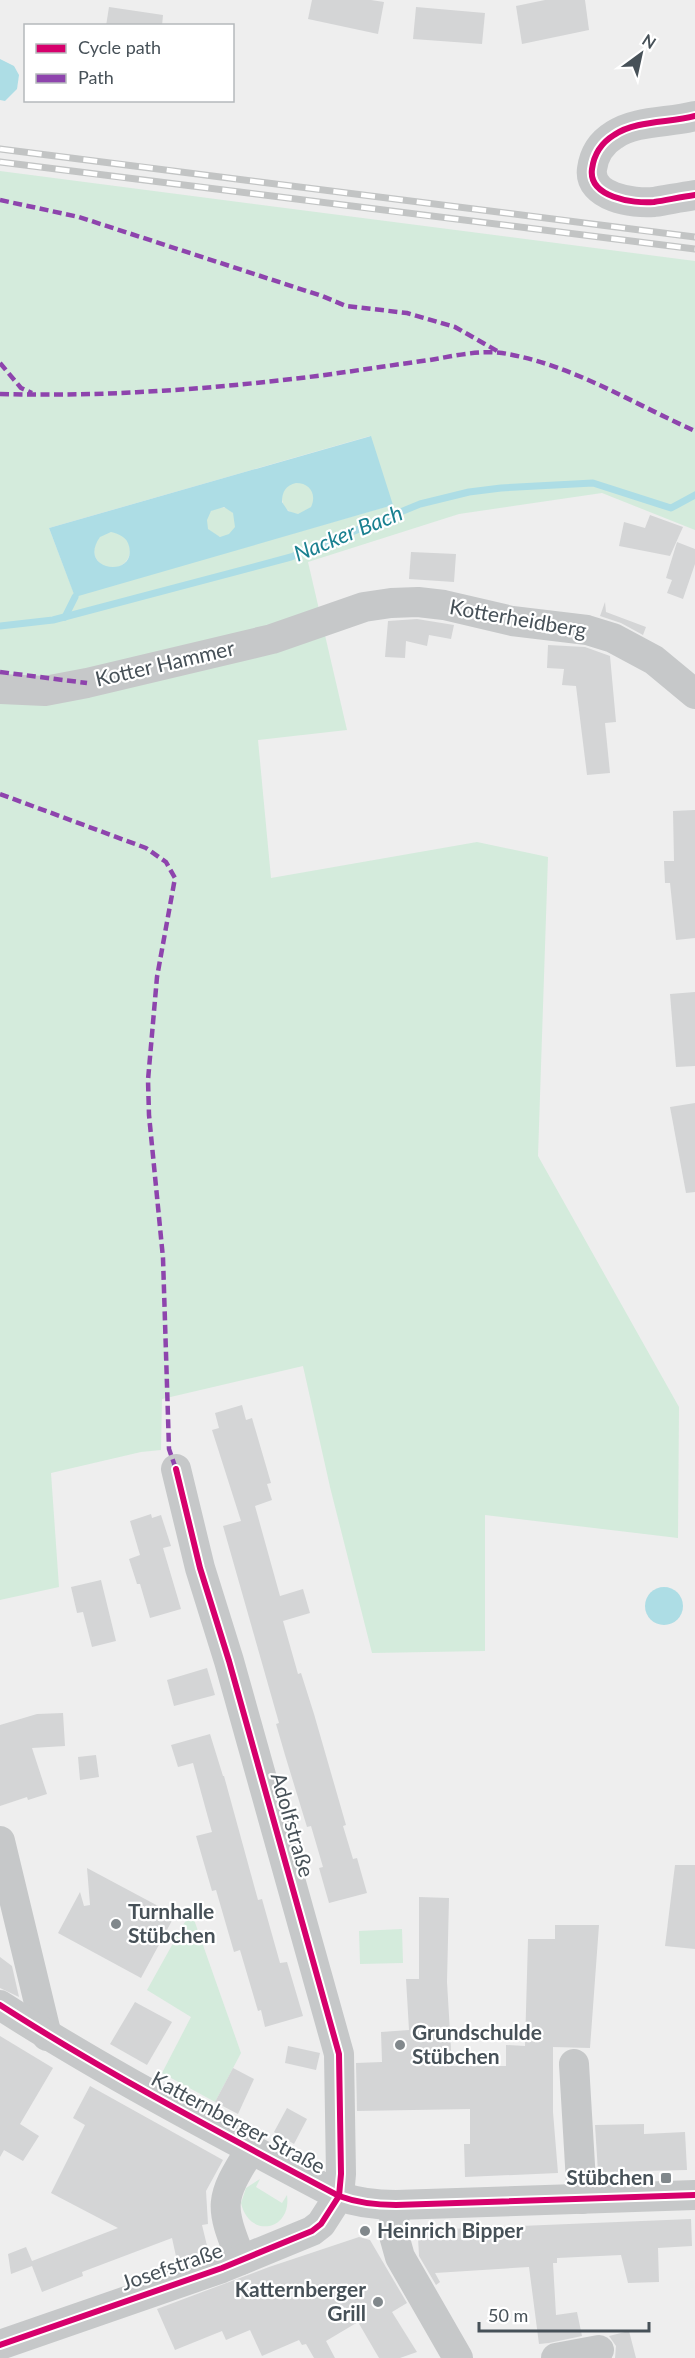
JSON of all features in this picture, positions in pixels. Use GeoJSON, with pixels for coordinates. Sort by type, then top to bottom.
{"type":"FeatureCollection","features":[{"type":"Feature","properties":{"kind":"street"},"geometry":{"type":"LineString","coordinates":[[695,116],[626,129],[614,135],[600,147],[593,160],[591,175],[598,187],[609,195],[627,201],[653,202],[695,195]]}},
{"type":"Feature","properties":{"kind":"street","name":"Kotterheidberg"},"geometry":{"type":"LineString","coordinates":[[327,621],[364,607],[418,602],[444,605],[512,621],[587,630],[635,648],[654,660],[695,694]]}},
{"type":"Feature","properties":{"kind":"street","name":"Kotter Hammer"},"geometry":{"type":"LineString","coordinates":[[0,689],[45,691],[87,683],[272,639],[327,621]]}},
{"type":"Feature","properties":{"kind":"street","name":"Adolfstraße"},"geometry":{"type":"LineString","coordinates":[[176,1469],[200,1568],[229,1661],[339,2054],[341,2174],[339,2196]]}},
{"type":"Feature","properties":{"kind":"street"},"geometry":{"type":"LineString","coordinates":[[0,1841],[47,2036]]}},
{"type":"Feature","properties":{"kind":"street","name":"Katternberger Straße"},"geometry":{"type":"LineString","coordinates":[[0,2005],[94,2064],[339,2196],[375,2205],[396,2205],[695,2195]]}},
{"type":"Feature","properties":{"kind":"street"},"geometry":{"type":"LineString","coordinates":[[574,2064],[582,2199]]}},
{"type":"Feature","properties":{"kind":"street","name":"Josefstraße"},"geometry":{"type":"LineString","coordinates":[[241,2260],[228,2226],[224,2203],[234,2178],[251,2149]]}},
{"type":"Feature","properties":{"kind":"street","name":"Josefstraße"},"geometry":{"type":"LineString","coordinates":[[0,2345],[241,2260],[312,2231],[321,2224],[339,2196]]}},
{"type":"Feature","properties":{"kind":"street"},"geometry":{"type":"LineString","coordinates":[[396,2205],[393,2232],[396,2248],[458,2358]]}},
{"type":"Feature","properties":{"kind":"street"},"geometry":{"type":"LineString","coordinates":[[556,2358],[600,2350]]}},
{"type":"Feature","properties":{"kind":"green space"},"geometry":{"type":"Polygon","coordinates":[[[0,171],[695,261],[695,530],[602,493],[459,514],[308,562],[347,730],[258,740],[271,878],[477,842],[548,857],[538,1156],[679,1407],[678,1538],[485,1515],[485,1651],[372,1653],[330,1487],[303,1366],[162,1399],[161,1450],[141,1452],[51,1473],[59,1587],[0,1600],[0,171]],[[370,436],[49,528],[75,596],[392,505],[370,436]]]}},
{"type":"Feature","properties":{"kind":"green space"},"geometry":{"type":"Polygon","coordinates":[[[298,482],[309,487],[314,498],[309,509],[298,514],[287,509],[282,498],[287,487],[298,482]]]}},
{"type":"Feature","properties":{"kind":"green space"},"geometry":{"type":"Polygon","coordinates":[[[221,507],[227,508],[235,516],[235,528],[227,536],[221,537],[215,536],[207,528],[206,522],[207,516],[215,508],[221,507]]]}},
{"type":"Feature","properties":{"kind":"green space"},"geometry":{"type":"Polygon","coordinates":[[[112,532],[124,538],[130,550],[124,562],[112,568],[100,562],[94,550],[100,538],[112,532]]]}},
{"type":"Feature","properties":{"kind":"green space"},"geometry":{"type":"Polygon","coordinates":[[[191,1911],[241,2053],[215,2102],[162,2073],[191,2017],[147,1990],[191,1911]]]}},
{"type":"Feature","properties":{"kind":"green space"},"geometry":{"type":"Polygon","coordinates":[[[402,1929],[403,1963],[360,1964],[359,1931],[402,1929]]]}},
{"type":"Feature","properties":{"kind":"green space"},"geometry":{"type":"Polygon","coordinates":[[[260,2179],[256,2187],[282,2203],[287,2195],[287,2207],[283,2216],[277,2223],[269,2226],[260,2226],[252,2222],[245,2214],[241,2203],[246,2188],[260,2179]]]}},
{"type":"Feature","properties":{"kind":"water"},"geometry":{"type":"Polygon","coordinates":[[[0,59],[14,66],[19,75],[17,89],[5,101],[0,100],[0,59]]]}},
{"type":"Feature","properties":{"kind":"water"},"geometry":{"type":"Polygon","coordinates":[[[371,436],[393,505],[75,597],[49,528],[371,436]],[[296,483],[285,490],[282,502],[288,511],[298,514],[311,507],[313,494],[305,485],[296,483]],[[224,507],[211,511],[207,520],[208,529],[220,537],[229,534],[235,527],[233,513],[224,507]],[[111,532],[100,537],[95,549],[96,557],[101,563],[108,567],[117,567],[124,563],[129,556],[129,546],[125,538],[111,532]]]}},
{"type":"Feature","properties":{"kind":"water"},"geometry":{"type":"Polygon","coordinates":[[[664,1587],[677,1593],[683,1606],[677,1619],[664,1625],[651,1619],[645,1606],[651,1593],[664,1587]]]}},
{"type":"Feature","properties":{"kind":"building"},"geometry":{"type":"Polygon","coordinates":[[[312,0],[384,2],[378,34],[308,19],[312,0]]]}},
{"type":"Feature","properties":{"kind":"building"},"geometry":{"type":"Polygon","coordinates":[[[545,0],[585,0],[589,30],[522,44],[516,6],[545,0]]]}},
{"type":"Feature","properties":{"kind":"building"},"geometry":{"type":"Polygon","coordinates":[[[109,7],[163,15],[162,24],[106,24],[109,7]]]}},
{"type":"Feature","properties":{"kind":"building"},"geometry":{"type":"Polygon","coordinates":[[[416,7],[485,13],[482,44],[413,39],[416,7]]]}},
{"type":"Feature","properties":{"kind":"building"},"geometry":{"type":"Polygon","coordinates":[[[650,515],[683,527],[670,556],[619,546],[624,522],[645,528],[650,515]]]}},
{"type":"Feature","properties":{"kind":"building"},"geometry":{"type":"Polygon","coordinates":[[[677,542],[695,549],[695,564],[683,599],[667,593],[672,580],[666,578],[677,542]]]}},
{"type":"Feature","properties":{"kind":"building"},"geometry":{"type":"Polygon","coordinates":[[[411,552],[456,554],[454,582],[409,579],[411,552]]]}},
{"type":"Feature","properties":{"kind":"building"},"geometry":{"type":"Polygon","coordinates":[[[605,602],[606,612],[646,627],[643,635],[621,623],[600,616],[605,602]]]}},
{"type":"Feature","properties":{"kind":"building"},"geometry":{"type":"Polygon","coordinates":[[[417,619],[454,625],[451,639],[429,635],[427,646],[406,641],[405,658],[385,657],[388,621],[417,619]]]}},
{"type":"Feature","properties":{"kind":"building"},"geometry":{"type":"Polygon","coordinates":[[[548,645],[585,647],[610,656],[616,722],[605,723],[610,773],[587,775],[576,686],[562,685],[564,669],[547,668],[548,645]]]}},
{"type":"Feature","properties":{"kind":"building"},"geometry":{"type":"Polygon","coordinates":[[[695,810],[695,938],[676,940],[670,883],[665,883],[664,861],[674,861],[673,811],[695,810]]]}},
{"type":"Feature","properties":{"kind":"building"},"geometry":{"type":"Polygon","coordinates":[[[695,992],[695,1066],[676,1067],[670,994],[695,992]]]}},
{"type":"Feature","properties":{"kind":"building"},"geometry":{"type":"Polygon","coordinates":[[[695,1103],[695,1192],[686,1193],[670,1107],[695,1103]]]}},
{"type":"Feature","properties":{"kind":"building"},"geometry":{"type":"Polygon","coordinates":[[[242,1405],[246,1420],[252,1418],[271,1483],[267,1484],[272,1500],[255,1506],[280,1596],[303,1589],[310,1613],[283,1621],[298,1674],[301,1673],[314,1714],[346,1825],[343,1826],[353,1859],[357,1858],[367,1893],[329,1903],[319,1868],[323,1867],[311,1826],[307,1827],[285,1755],[276,1724],[279,1723],[223,1526],[241,1521],[212,1430],[219,1428],[215,1413],[242,1405]]]}},
{"type":"Feature","properties":{"kind":"building"},"geometry":{"type":"Polygon","coordinates":[[[151,1514],[152,1518],[161,1515],[171,1546],[163,1548],[181,1609],[150,1618],[140,1584],[137,1584],[129,1559],[140,1555],[130,1521],[151,1514]]]}},
{"type":"Feature","properties":{"kind":"building"},"geometry":{"type":"Polygon","coordinates":[[[101,1580],[116,1641],[92,1647],[83,1612],[77,1613],[71,1587],[101,1580]]]}},
{"type":"Feature","properties":{"kind":"building"},"geometry":{"type":"Polygon","coordinates":[[[207,1668],[215,1695],[174,1706],[167,1680],[207,1668]]]}},
{"type":"Feature","properties":{"kind":"building"},"geometry":{"type":"Polygon","coordinates":[[[63,1713],[65,1746],[32,1748],[47,1794],[28,1800],[27,1797],[0,1806],[0,1725],[37,1714],[63,1713]]]}},
{"type":"Feature","properties":{"kind":"building"},"geometry":{"type":"Polygon","coordinates":[[[210,1734],[258,1900],[262,1899],[280,1963],[287,1962],[303,2016],[265,2027],[240,1950],[234,1952],[216,1890],[212,1891],[196,1836],[212,1832],[193,1763],[178,1767],[171,1745],[210,1734]]]}},
{"type":"Feature","properties":{"kind":"building"},"geometry":{"type":"Polygon","coordinates":[[[96,1755],[99,1777],[80,1780],[78,1757],[96,1755]]]}},
{"type":"Feature","properties":{"kind":"building"},"geometry":{"type":"Polygon","coordinates":[[[675,1865],[695,1865],[695,1949],[665,1946],[675,1865]]]}},
{"type":"Feature","properties":{"kind":"building","name":"Turnhalle Stübchen"},"geometry":{"type":"Polygon","coordinates":[[[87,1868],[175,1915],[141,1978],[58,1933],[80,1892],[84,1906],[90,1905],[87,1868]]]}},
{"type":"Feature","properties":{"kind":"building"},"geometry":{"type":"Polygon","coordinates":[[[419,1897],[449,1898],[447,1982],[452,2066],[506,2066],[506,2045],[525,2046],[528,1939],[555,1939],[555,1925],[599,1925],[590,2048],[553,2047],[553,2112],[558,2173],[465,2177],[464,2144],[470,2144],[470,2109],[357,2111],[356,2063],[382,2062],[381,2032],[409,2030],[406,1979],[419,1979],[419,1897]]]}},
{"type":"Feature","properties":{"kind":"building"},"geometry":{"type":"Polygon","coordinates":[[[0,1957],[12,1966],[19,1997],[0,1988],[0,1957]]]}},
{"type":"Feature","properties":{"kind":"building"},"geometry":{"type":"Polygon","coordinates":[[[135,2002],[172,2022],[147,2065],[110,2044],[135,2002]]]}},
{"type":"Feature","properties":{"kind":"building"},"geometry":{"type":"Polygon","coordinates":[[[0,2036],[53,2068],[20,2124],[39,2136],[23,2161],[4,2150],[0,2157],[0,2036]]]}},
{"type":"Feature","properties":{"kind":"building"},"geometry":{"type":"Polygon","coordinates":[[[288,2046],[320,2053],[316,2070],[285,2063],[288,2046]]]}},
{"type":"Feature","properties":{"kind":"building"},"geometry":{"type":"Polygon","coordinates":[[[233,2068],[254,2079],[238,2114],[215,2102],[233,2068]]]}},
{"type":"Feature","properties":{"kind":"building"},"geometry":{"type":"Polygon","coordinates":[[[90,2086],[223,2160],[206,2191],[208,2224],[202,2225],[209,2254],[177,2261],[172,2238],[82,2272],[83,2276],[42,2292],[32,2266],[11,2274],[8,2254],[26,2247],[32,2261],[118,2228],[51,2193],[85,2125],[73,2118],[90,2086]]]}},
{"type":"Feature","properties":{"kind":"building"},"geometry":{"type":"Polygon","coordinates":[[[287,2108],[307,2119],[294,2144],[274,2132],[287,2108]]]}},
{"type":"Feature","properties":{"kind":"building"},"geometry":{"type":"Polygon","coordinates":[[[644,2124],[644,2134],[685,2132],[687,2170],[598,2172],[595,2125],[644,2124]]]}},
{"type":"Feature","properties":{"kind":"building"},"geometry":{"type":"Polygon","coordinates":[[[691,2219],[692,2246],[658,2248],[659,2282],[628,2283],[621,2255],[557,2258],[557,2263],[553,2263],[556,2315],[577,2312],[582,2336],[549,2343],[539,2344],[529,2267],[435,2273],[440,2282],[436,2285],[419,2256],[418,2237],[424,2230],[691,2219]]]}},
{"type":"Feature","properties":{"kind":"building"},"geometry":{"type":"Polygon","coordinates":[[[359,2237],[370,2240],[407,2303],[392,2312],[417,2352],[400,2358],[379,2358],[358,2322],[326,2341],[335,2358],[314,2358],[306,2344],[302,2345],[299,2340],[262,2356],[250,2330],[226,2340],[222,2331],[175,2350],[157,2309],[269,2267],[359,2237]]]}},
{"type":"Feature","properties":{"kind":"building"},"geometry":{"type":"Polygon","coordinates":[[[629,2331],[636,2358],[615,2358],[616,2346],[609,2336],[629,2331]]]}},
{"type":"Feature","properties":{"kind":"waterway","name":"Nacker Bach"},"geometry":{"type":"LineString","coordinates":[[0,626],[53,620],[291,557],[420,504],[469,492],[593,483],[671,508],[695,495]]}},
{"type":"Feature","properties":{"kind":"waterway"},"geometry":{"type":"LineString","coordinates":[[65,617],[75,597]]}},
{"type":"Feature","properties":{"kind":"railway"},"geometry":{"type":"LineString","coordinates":[[0,149],[695,237]]}},
{"type":"Feature","properties":{"kind":"railway"},"geometry":{"type":"LineString","coordinates":[[0,162],[695,249]]}},
{"type":"Feature","properties":{"kind":"marked path"},"geometry":{"type":"LineString","coordinates":[[0,200],[79,217],[322,296],[346,306],[407,313],[455,327],[499,352]]}},
{"type":"Feature","properties":{"kind":"marked path"},"geometry":{"type":"LineString","coordinates":[[0,394],[119,393],[238,385],[493,352],[528,358],[577,375],[695,431]]}},
{"type":"Feature","properties":{"kind":"marked path"},"geometry":{"type":"LineString","coordinates":[[0,363],[21,388],[32,393]]}},
{"type":"Feature","properties":{"kind":"marked path"},"geometry":{"type":"LineString","coordinates":[[0,672],[87,683]]}},
{"type":"Feature","properties":{"kind":"marked path"},"geometry":{"type":"LineString","coordinates":[[0,794],[146,848],[166,862],[175,878],[157,977],[148,1080],[149,1115],[163,1258],[169,1449],[176,1469]]}},
{"type":"Feature","properties":{"kind":"cycle path"},"geometry":{"type":"LineString","coordinates":[[695,116],[643,124],[623,130],[602,145],[594,158],[592,169],[593,179],[597,186],[604,192],[624,200],[654,202],[695,195]]}},
{"type":"Feature","properties":{"kind":"cycle path"},"geometry":{"type":"LineString","coordinates":[[0,2345],[222,2268],[312,2231],[321,2224],[339,2196],[341,2174],[339,2054],[229,1661],[200,1568],[176,1469]]}},
{"type":"Feature","properties":{"kind":"cycle path"},"geometry":{"type":"LineString","coordinates":[[0,2005],[167,2104],[339,2196],[353,2200],[396,2205],[695,2195]]}},
{"type":"Feature","properties":{"kind":"place","name":"Turnhalle Stübchen"},"geometry":{"type":"Point","coordinates":[116,1924]}},
{"type":"Feature","properties":{"kind":"place","name":"Grundschulde Stübchen"},"geometry":{"type":"Point","coordinates":[400,2045]}},
{"type":"Feature","properties":{"kind":"place","name":"Stübchen"},"geometry":{"type":"Point","coordinates":[666,2178]}},
{"type":"Feature","properties":{"kind":"place","name":"Heinrich Bipper"},"geometry":{"type":"Point","coordinates":[365,2231]}},
{"type":"Feature","properties":{"kind":"place","name":"Katternberger Grill"},"geometry":{"type":"Point","coordinates":[378,2302]}}]}
